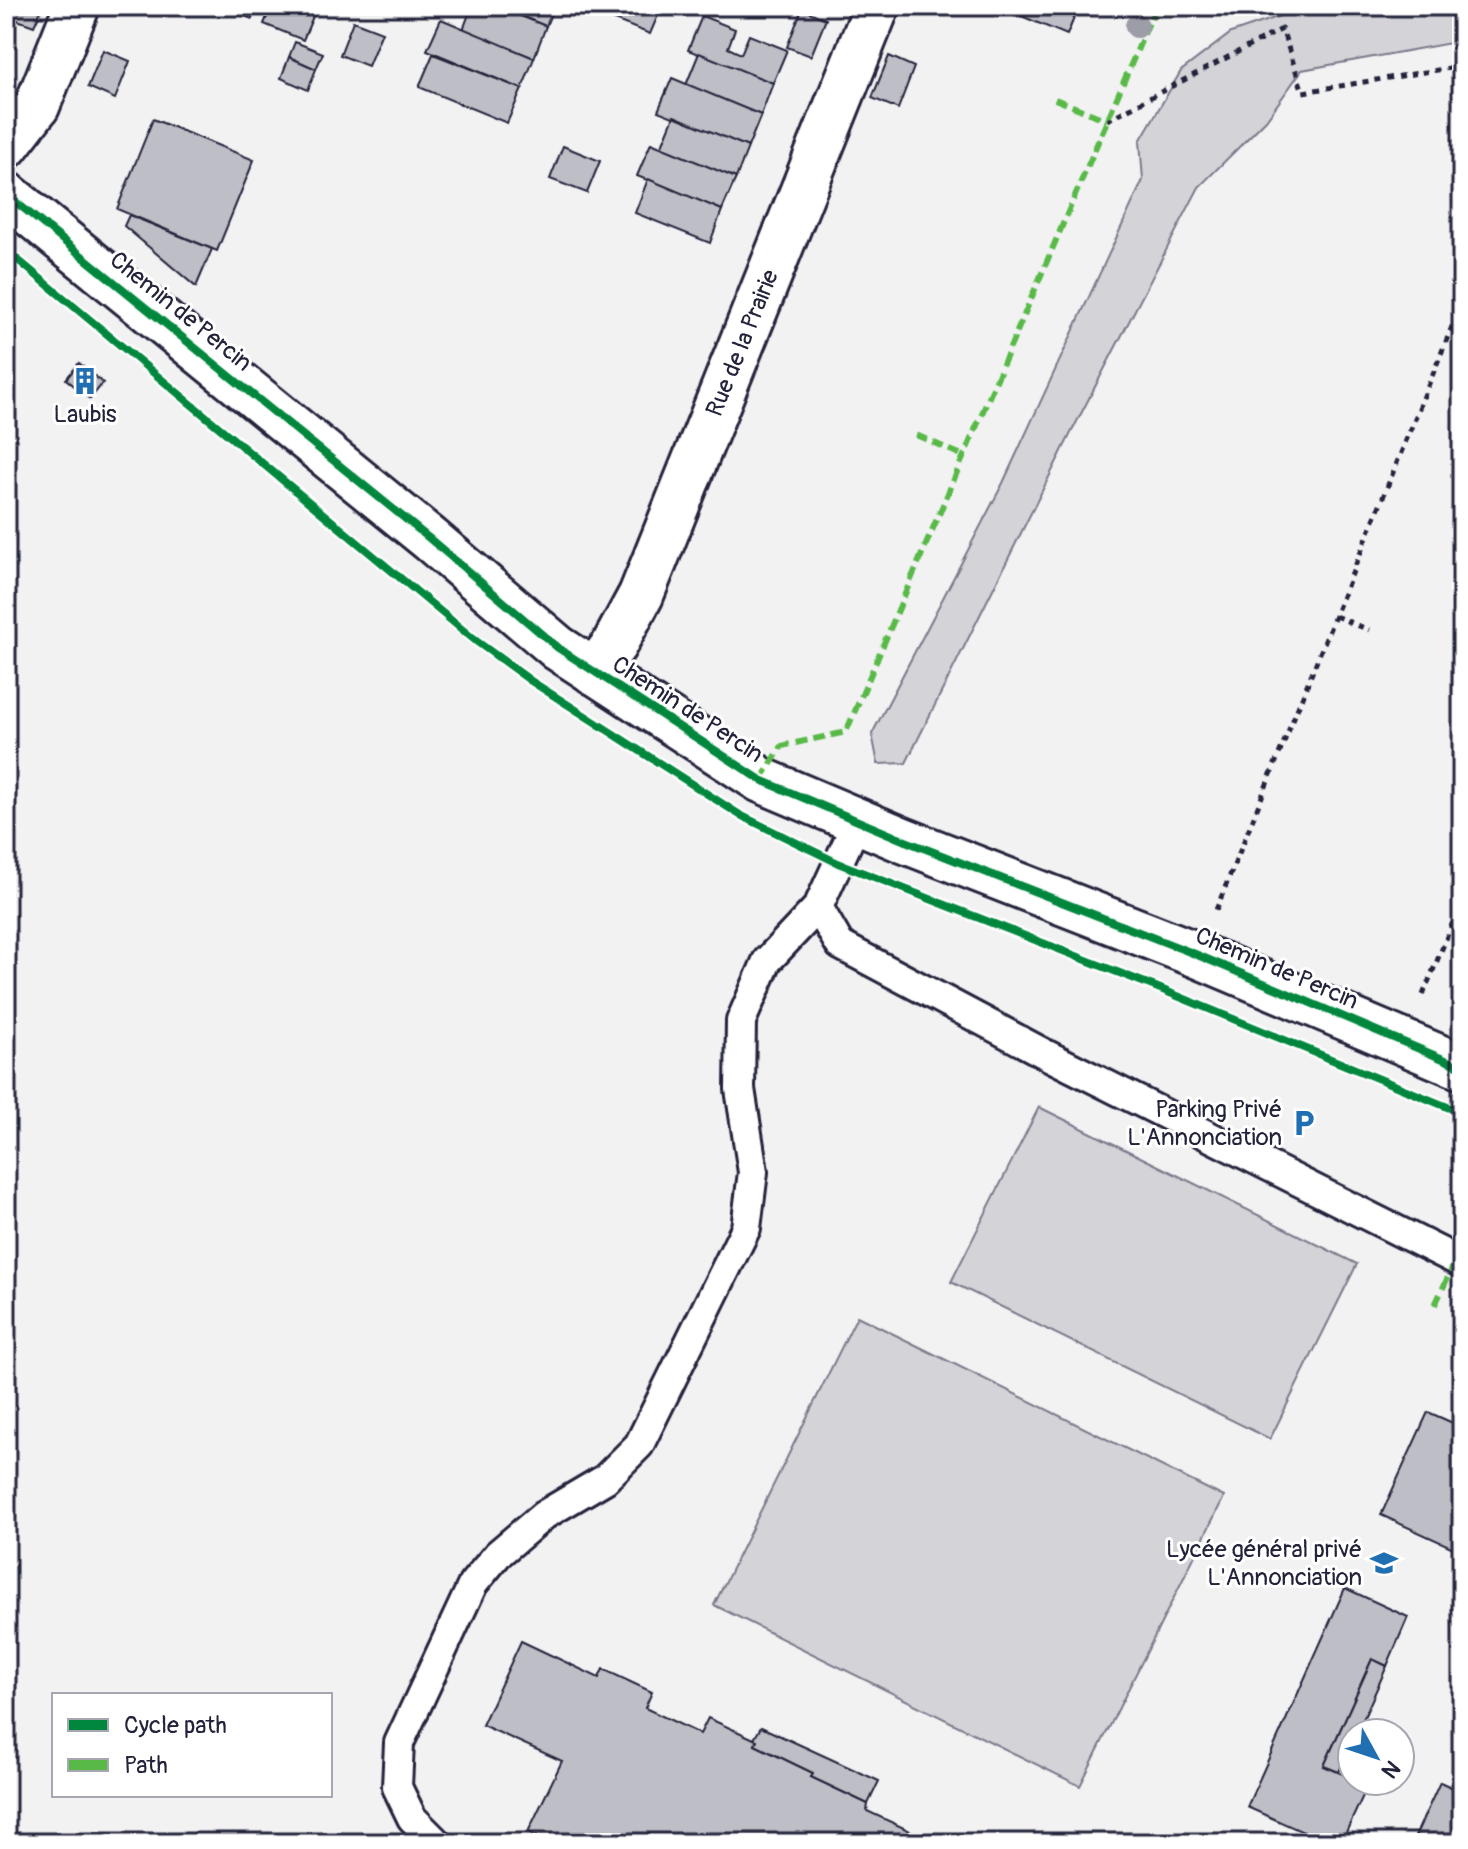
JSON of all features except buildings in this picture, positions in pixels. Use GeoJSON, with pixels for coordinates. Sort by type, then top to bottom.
{"type":"FeatureCollection","features":[{"type":"Feature","properties":{"kind":"street"},"geometry":{"type":"LineString","coordinates":[[6,146],[37,106],[77,6]]}},
{"type":"Feature","properties":{"kind":"street","name":"Rue de la Prairie"},"geometry":{"type":"LineString","coordinates":[[594,672],[614,645],[641,595],[877,6]]}},
{"type":"Feature","properties":{"kind":"street","name":"Chemin de Percin"},"geometry":{"type":"LineString","coordinates":[[6,194],[430,539],[558,648],[761,780],[1195,954],[1462,1067]]}},
{"type":"Feature","properties":{"kind":"lane"},"geometry":{"type":"LineString","coordinates":[[437,1843],[412,1818],[397,1787],[399,1743],[473,1584],[498,1554],[544,1515],[605,1479],[639,1445],[746,1228],[753,1172],[740,1089],[741,1021],[767,961],[818,907],[858,820]]}},
{"type":"Feature","properties":{"kind":"lane"},"geometry":{"type":"LineString","coordinates":[[818,907],[840,945],[1047,1055],[1462,1263]]}},
{"type":"Feature","properties":{"kind":"path"},"geometry":{"type":"LineString","coordinates":[[1107,120],[1282,29],[1303,92],[1462,66]]}},
{"type":"Feature","properties":{"kind":"path"},"geometry":{"type":"LineString","coordinates":[[1195,954],[1220,900],[1462,302]]}},
{"type":"Feature","properties":{"kind":"path"},"geometry":{"type":"LineString","coordinates":[[1335,616],[1369,630]]}},
{"type":"Feature","properties":{"kind":"path"},"geometry":{"type":"LineString","coordinates":[[1403,1043],[1462,900]]}},
{"type":"Feature","properties":{"kind":"shaded area"},"geometry":{"type":"Polygon","coordinates":[[[1309,6],[1462,6],[1462,41],[1302,70],[1266,120],[1199,187],[1071,433],[906,763],[878,764],[872,734],[1003,483],[1143,180],[1140,141],[1181,71],[1231,33],[1309,6]]]}},
{"type":"Feature","properties":{"kind":"shaded area"},"geometry":{"type":"Polygon","coordinates":[[[1039,1107],[1357,1264],[1270,1439],[951,1282],[1039,1107]]]}},
{"type":"Feature","properties":{"kind":"shaded area"},"geometry":{"type":"Polygon","coordinates":[[[857,1316],[1224,1497],[1080,1786],[714,1605],[857,1316]]]}},
{"type":"Feature","properties":{"kind":"marked path"},"geometry":{"type":"LineString","coordinates":[[761,780],[782,746],[846,732],[1156,6]]}},
{"type":"Feature","properties":{"kind":"marked path"},"geometry":{"type":"LineString","coordinates":[[1055,99],[1107,120]]}},
{"type":"Feature","properties":{"kind":"marked path"},"geometry":{"type":"LineString","coordinates":[[916,435],[964,456]]}},
{"type":"Feature","properties":{"kind":"marked path"},"geometry":{"type":"LineString","coordinates":[[1435,1305],[1462,1247]]}},
{"type":"Feature","properties":{"kind":"cycle path"},"geometry":{"type":"LineString","coordinates":[[6,194],[430,539],[558,648],[761,780],[903,840],[1195,954],[1462,1067]]}},
{"type":"Feature","properties":{"kind":"cycle path"},"geometry":{"type":"LineString","coordinates":[[6,250],[476,641],[531,681],[740,815],[838,863],[1158,988],[1462,1113]]}},
{"type":"Feature","properties":{"kind":"place","name":"Laubis"},"geometry":{"type":"Point","coordinates":[85,381]}},
{"type":"Feature","properties":{"kind":"place","name":"Parking Privé L'Annonciation"},"geometry":{"type":"Point","coordinates":[1304,1123]}},
{"type":"Feature","properties":{"kind":"place","name":"Lycée général privé L'Annonciation"},"geometry":{"type":"Point","coordinates":[1384,1563]}}]}
